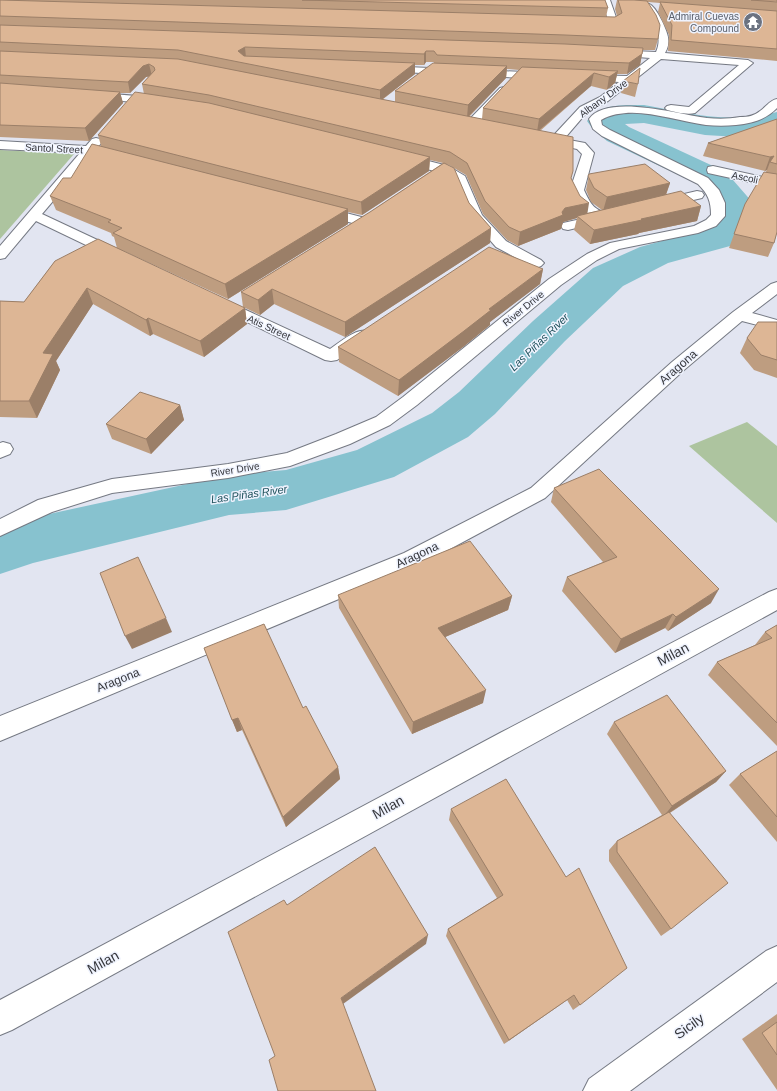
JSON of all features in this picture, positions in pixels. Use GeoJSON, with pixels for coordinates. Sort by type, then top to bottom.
{"type":"FeatureCollection","features":[{"type":"Feature","properties":{"kind":"street"},"geometry":{"type":"LineString","coordinates":[[582,22],[613,23],[606,2],[617,4]]}},
{"type":"Feature","properties":{"kind":"street"},"geometry":{"type":"LineString","coordinates":[[649,7],[663,32],[665,39],[663,50],[659,56]]}},
{"type":"Feature","properties":{"kind":"street"},"geometry":{"type":"LineString","coordinates":[[602,51],[748,63],[691,111],[604,98]]}},
{"type":"Feature","properties":{"kind":"street","name":"Albany Drive"},"geometry":{"type":"LineString","coordinates":[[556,140],[584,109],[604,98],[659,56]]}},
{"type":"Feature","properties":{"kind":"street"},"geometry":{"type":"LineString","coordinates":[[418,80],[429,71],[432,58]]}},
{"type":"Feature","properties":{"kind":"street"},"geometry":{"type":"LineString","coordinates":[[374,68],[556,76]]}},
{"type":"Feature","properties":{"kind":"street"},"geometry":{"type":"LineString","coordinates":[[486,128],[466,124],[518,74]]}},
{"type":"Feature","properties":{"kind":"street"},"geometry":{"type":"LineString","coordinates":[[579,77],[629,79]]}},
{"type":"Feature","properties":{"kind":"street"},"geometry":{"type":"LineString","coordinates":[[124,110],[138,94]]}},
{"type":"Feature","properties":{"kind":"street"},"geometry":{"type":"LineString","coordinates":[[76,95],[138,94],[173,105]]}},
{"type":"Feature","properties":{"kind":"street","name":"River Drive"},"geometry":{"type":"LineString","coordinates":[[0,528],[45,506],[112,486],[228,471],[290,459],[343,439],[382,421],[410,401],[555,282],[592,257],[615,246],[698,229],[711,223],[718,216],[718,203],[714,193],[703,181],[606,133],[597,126],[595,119],[601,114],[610,111],[627,110],[704,122],[733,122],[750,120],[762,116],[777,102]]}},
{"type":"Feature","properties":{"kind":"street"},"geometry":{"type":"LineString","coordinates":[[0,255],[104,133]]}},
{"type":"Feature","properties":{"kind":"street"},"geometry":{"type":"LineString","coordinates":[[533,136],[581,146],[588,153],[577,190],[584,205],[600,218]]}},
{"type":"Feature","properties":{"kind":"street","name":"Santol Street"},"geometry":{"type":"LineString","coordinates":[[0,145],[89,150],[127,160]]}},
{"type":"Feature","properties":{"kind":"street"},"geometry":{"type":"LineString","coordinates":[[389,155],[443,168],[460,179],[476,216],[495,248],[536,263]]}},
{"type":"Feature","properties":{"kind":"street"},"geometry":{"type":"LineString","coordinates":[[430,177],[443,168]]}},
{"type":"Feature","properties":{"kind":"street","name":"Ascoli"},"geometry":{"type":"LineString","coordinates":[[713,170],[777,184]]}},
{"type":"Feature","properties":{"kind":"street"},"geometry":{"type":"LineString","coordinates":[[645,207],[697,195]]}},
{"type":"Feature","properties":{"kind":"street"},"geometry":{"type":"LineString","coordinates":[[310,208],[364,222]]}},
{"type":"Feature","properties":{"kind":"street"},"geometry":{"type":"LineString","coordinates":[[350,231],[377,213]]}},
{"type":"Feature","properties":{"kind":"street"},"geometry":{"type":"LineString","coordinates":[[568,226],[614,214]]}},
{"type":"Feature","properties":{"kind":"street"},"geometry":{"type":"LineString","coordinates":[[34,215],[134,263]]}},
{"type":"Feature","properties":{"kind":"street","name":"Aragona"},"geometry":{"type":"LineString","coordinates":[[0,729],[412,559],[538,493],[678,366],[739,315],[777,287]]}},
{"type":"Feature","properties":{"kind":"street","name":"Atis Street"},"geometry":{"type":"LineString","coordinates":[[209,298],[331,356],[377,326]]}},
{"type":"Feature","properties":{"kind":"street"},"geometry":{"type":"LineString","coordinates":[[229,307],[242,299]]}},
{"type":"Feature","properties":{"kind":"street"},"geometry":{"type":"LineString","coordinates":[[739,315],[777,325]]}},
{"type":"Feature","properties":{"kind":"street","name":"Milan"},"geometry":{"type":"LineString","coordinates":[[0,1018],[509,742],[777,599]]}},
{"type":"Feature","properties":{"kind":"street","name":"Sicily"},"geometry":{"type":"LineString","coordinates":[[601,1091],[777,962]]}},
{"type":"Feature","properties":{"kind":"green space"},"geometry":{"type":"Polygon","coordinates":[[[0,150],[74,154],[0,239],[0,150]]]}},
{"type":"Feature","properties":{"kind":"green space"},"geometry":{"type":"Polygon","coordinates":[[[747,422],[777,446],[777,523],[689,446],[747,422]]]}},
{"type":"Feature","properties":{"kind":"building"},"geometry":{"type":"Polygon","coordinates":[[[0,0],[615,17],[622,13],[618,0],[634,0],[647,1],[656,15],[660,25],[658,39],[0,16],[0,0]]]}},
{"type":"Feature","properties":{"kind":"building"},"geometry":{"type":"Polygon","coordinates":[[[302,0],[605,0],[608,8],[302,0]]]}},
{"type":"Feature","properties":{"kind":"building"},"geometry":{"type":"Polygon","coordinates":[[[751,0],[777,0],[777,2],[751,0]]]}},
{"type":"Feature","properties":{"kind":"building"},"geometry":{"type":"Polygon","coordinates":[[[660,2],[777,11],[777,49],[671,40],[672,25],[660,2]]]}},
{"type":"Feature","properties":{"kind":"building"},"geometry":{"type":"Polygon","coordinates":[[[0,25],[565,44],[643,48],[642,54],[629,63],[437,55],[434,51],[426,51],[424,54],[245,47],[238,51],[244,56],[415,63],[380,90],[178,50],[0,42],[0,25]]]}},
{"type":"Feature","properties":{"kind":"building"},"geometry":{"type":"Polygon","coordinates":[[[0,51],[178,59],[573,137],[573,171],[571,178],[580,196],[589,203],[565,208],[562,212],[563,215],[520,232],[509,227],[485,201],[467,163],[450,152],[209,95],[142,84],[155,70],[154,67],[149,64],[143,66],[128,82],[0,75],[0,51]]]}},
{"type":"Feature","properties":{"kind":"building"},"geometry":{"type":"Polygon","coordinates":[[[433,63],[507,66],[468,105],[395,91],[433,63]]]}},
{"type":"Feature","properties":{"kind":"building"},"geometry":{"type":"Polygon","coordinates":[[[522,67],[618,71],[609,77],[594,73],[539,119],[483,108],[522,67]]]}},
{"type":"Feature","properties":{"kind":"building"},"geometry":{"type":"Polygon","coordinates":[[[640,68],[638,84],[623,81],[640,68]]]}},
{"type":"Feature","properties":{"kind":"building"},"geometry":{"type":"Polygon","coordinates":[[[0,83],[120,92],[85,128],[0,125],[0,83]]]}},
{"type":"Feature","properties":{"kind":"building"},"geometry":{"type":"Polygon","coordinates":[[[135,92],[209,103],[430,157],[361,202],[98,135],[135,92]]]}},
{"type":"Feature","properties":{"kind":"building"},"geometry":{"type":"Polygon","coordinates":[[[777,119],[777,164],[770,162],[774,156],[770,157],[708,143],[777,119]]]}},
{"type":"Feature","properties":{"kind":"building"},"geometry":{"type":"Polygon","coordinates":[[[92,144],[348,209],[225,284],[113,233],[122,228],[108,222],[111,220],[50,196],[63,178],[71,178],[92,144]]]}},
{"type":"Feature","properties":{"kind":"building"},"geometry":{"type":"Polygon","coordinates":[[[444,163],[454,168],[469,203],[491,228],[345,322],[272,289],[258,300],[241,292],[370,212],[444,163]]]}},
{"type":"Feature","properties":{"kind":"building"},"geometry":{"type":"Polygon","coordinates":[[[645,164],[670,183],[607,197],[594,188],[588,176],[589,174],[645,164]]]}},
{"type":"Feature","properties":{"kind":"building"},"geometry":{"type":"Polygon","coordinates":[[[764,172],[777,174],[777,232],[774,243],[734,234],[745,204],[764,172]]]}},
{"type":"Feature","properties":{"kind":"building"},"geometry":{"type":"Polygon","coordinates":[[[681,191],[701,206],[594,230],[577,216],[681,191]]]}},
{"type":"Feature","properties":{"kind":"building"},"geometry":{"type":"Polygon","coordinates":[[[98,239],[245,308],[200,341],[148,318],[146,320],[87,288],[43,353],[53,354],[29,401],[0,401],[0,301],[24,302],[55,261],[98,239]]]}},
{"type":"Feature","properties":{"kind":"building"},"geometry":{"type":"Polygon","coordinates":[[[489,247],[543,269],[489,309],[491,310],[399,380],[338,347],[489,247]]]}},
{"type":"Feature","properties":{"kind":"building"},"geometry":{"type":"Polygon","coordinates":[[[758,322],[777,322],[777,360],[761,355],[747,338],[758,322]]]}},
{"type":"Feature","properties":{"kind":"building"},"geometry":{"type":"Polygon","coordinates":[[[140,392],[180,405],[146,439],[106,424],[140,392]]]}},
{"type":"Feature","properties":{"kind":"building"},"geometry":{"type":"Polygon","coordinates":[[[599,469],[719,589],[676,617],[673,614],[621,639],[567,577],[617,557],[554,488],[599,469]]]}},
{"type":"Feature","properties":{"kind":"building"},"geometry":{"type":"Polygon","coordinates":[[[470,541],[512,596],[438,628],[486,690],[413,722],[338,595],[470,541]]]}},
{"type":"Feature","properties":{"kind":"building"},"geometry":{"type":"Polygon","coordinates":[[[138,557],[166,618],[125,636],[100,573],[138,557]]]}},
{"type":"Feature","properties":{"kind":"building"},"geometry":{"type":"Polygon","coordinates":[[[264,624],[303,708],[306,706],[338,767],[283,817],[238,718],[232,720],[204,648],[264,624]]]}},
{"type":"Feature","properties":{"kind":"building"},"geometry":{"type":"Polygon","coordinates":[[[777,625],[777,723],[717,662],[772,638],[765,632],[777,625]]]}},
{"type":"Feature","properties":{"kind":"building"},"geometry":{"type":"Polygon","coordinates":[[[667,695],[726,771],[672,806],[614,722],[667,695]]]}},
{"type":"Feature","properties":{"kind":"building"},"geometry":{"type":"Polygon","coordinates":[[[777,751],[777,817],[740,774],[777,751]]]}},
{"type":"Feature","properties":{"kind":"building"},"geometry":{"type":"Polygon","coordinates":[[[506,779],[566,877],[579,868],[627,968],[580,1005],[574,995],[509,1040],[448,929],[503,895],[451,809],[506,779]]]}},
{"type":"Feature","properties":{"kind":"building"},"geometry":{"type":"Polygon","coordinates":[[[669,812],[728,883],[671,929],[617,852],[617,841],[669,812]]]}},
{"type":"Feature","properties":{"kind":"building"},"geometry":{"type":"Polygon","coordinates":[[[375,847],[428,935],[341,998],[376,1091],[278,1091],[269,1060],[275,1056],[228,932],[284,900],[287,905],[375,847]]]}},
{"type":"Feature","properties":{"kind":"building"},"geometry":{"type":"Polygon","coordinates":[[[777,1022],[777,1055],[762,1033],[777,1022]]]}},
{"type":"Feature","properties":{"kind":"waterway","name":"Las Piñas River"},"geometry":{"type":"LineString","coordinates":[[0,551],[26,542],[229,495],[286,490],[375,464],[450,425],[477,403],[549,331],[608,277],[654,255],[727,235],[737,221],[735,203],[714,179],[618,134],[603,121],[616,115],[644,114],[705,126],[738,128],[771,124],[777,121]]}},
{"type":"Feature","properties":{"kind":"place","name":"Admiral Cuevas Compound"},"geometry":{"type":"Point","coordinates":[753,22]}}]}
